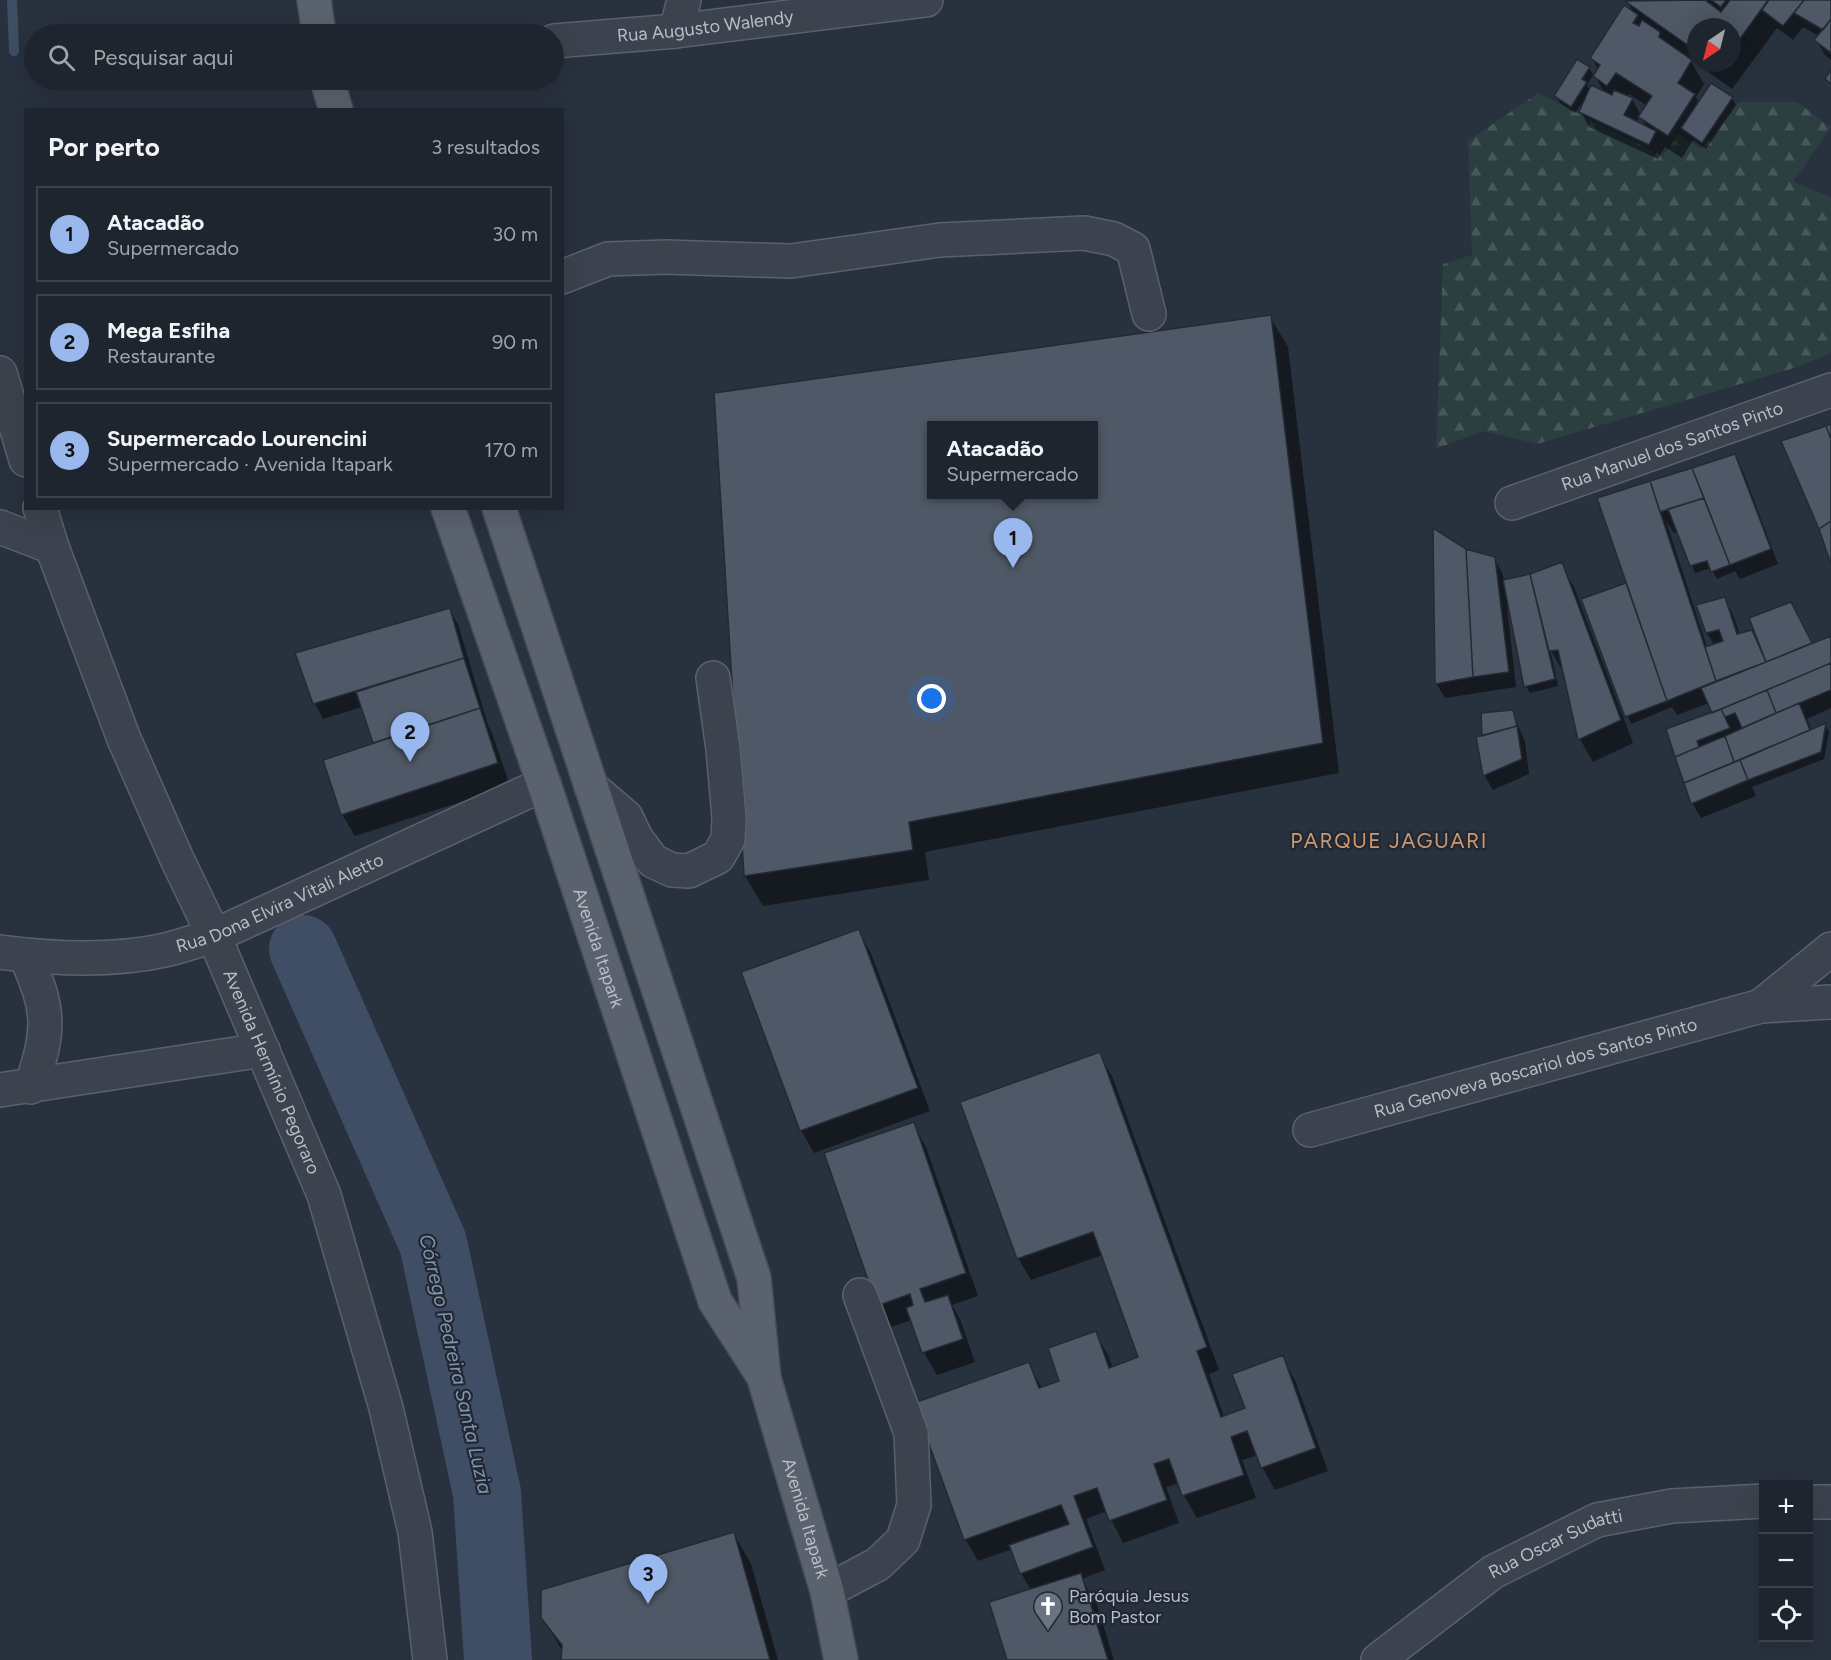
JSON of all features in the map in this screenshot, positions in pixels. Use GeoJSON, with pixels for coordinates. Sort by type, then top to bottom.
{"type":"FeatureCollection","features":[{"type":"Feature","properties":{"kind":"main road"},"geometry":{"type":"LineString","coordinates":[[314,0],[318,24]]}},
{"type":"Feature","properties":{"kind":"main road"},"geometry":{"type":"LineString","coordinates":[[330,90],[335,108]]}},
{"type":"Feature","properties":{"kind":"main road","name":"Avenida Itapark"},"geometry":{"type":"LineString","coordinates":[[449,510],[544,784],[715,1301],[764,1378]]}},
{"type":"Feature","properties":{"kind":"main road","name":"Avenida Itapark"},"geometry":{"type":"LineString","coordinates":[[500,510],[754,1278],[764,1378],[827,1591],[841,1660]]}},
{"type":"Feature","properties":{"kind":"street","name":"Rua Augusto Walendy"},"geometry":{"type":"LineString","coordinates":[[564,39],[680,15],[926,0]]}},
{"type":"Feature","properties":{"kind":"street"},"geometry":{"type":"LineString","coordinates":[[564,276],[608,259],[666,257],[791,261],[940,240],[1084,233],[1114,239],[1133,249],[1149,314]]}},
{"type":"Feature","properties":{"kind":"street"},"geometry":{"type":"LineString","coordinates":[[0,373],[24,453]]}},
{"type":"Feature","properties":{"kind":"street","name":"Rua Manuel dos Santos Pinto"},"geometry":{"type":"LineString","coordinates":[[1512,503],[1831,390]]}},
{"type":"Feature","properties":{"kind":"street","name":"Avenida Hermínio Pegoraro"},"geometry":{"type":"LineString","coordinates":[[41,510],[52,547],[124,739],[214,936],[324,1195],[386,1408],[415,1532],[430,1660]]}},
{"type":"Feature","properties":{"kind":"street"},"geometry":{"type":"LineString","coordinates":[[0,527],[52,547]]}},
{"type":"Feature","properties":{"kind":"street"},"geometry":{"type":"LineString","coordinates":[[591,787],[626,817],[636,838],[653,861],[672,870],[689,871],[718,857],[728,839],[729,818],[723,749],[713,678]]}},
{"type":"Feature","properties":{"kind":"street","name":"Rua Dona Elvira Vitali Aletto"},"geometry":{"type":"LineString","coordinates":[[13,954],[99,958],[164,950],[214,936],[544,784]]}},
{"type":"Feature","properties":{"kind":"street","name":"Rua Genoveva Boscariol dos Santos Pinto"},"geometry":{"type":"LineString","coordinates":[[1761,1006],[1831,949]]}},
{"type":"Feature","properties":{"kind":"street"},"geometry":{"type":"LineString","coordinates":[[13,954],[36,979],[45,1008],[46,1032],[41,1058],[16,1089]]}},
{"type":"Feature","properties":{"kind":"street","name":"Rua Genoveva Boscariol dos Santos Pinto"},"geometry":{"type":"LineString","coordinates":[[1310,1130],[1761,1006],[1831,1002]]}},
{"type":"Feature","properties":{"kind":"street"},"geometry":{"type":"LineString","coordinates":[[16,1089],[263,1050]]}},
{"type":"Feature","properties":{"kind":"street"},"geometry":{"type":"LineString","coordinates":[[827,1591],[878,1564],[903,1540],[914,1505],[911,1433],[860,1295]]}},
{"type":"Feature","properties":{"kind":"street","name":"Rua Oscar Sudatti"},"geometry":{"type":"LineString","coordinates":[[1378,1660],[1493,1572],[1597,1520],[1672,1506],[1759,1501]]}},
{"type":"Feature","properties":{"kind":"street"},"geometry":{"type":"LineString","coordinates":[[1813,1502],[1831,1502]]}},
{"type":"Feature","properties":{"kind":"green space"},"geometry":{"type":"Polygon","coordinates":[[[1538,93],[1663,156],[1679,134],[1702,149],[1739,102],[1797,102],[1831,127],[1793,182],[1831,197],[1831,353],[1794,368],[1537,444],[1483,431],[1436,449],[1443,264],[1472,255],[1468,141],[1538,93]]]}},
{"type":"Feature","properties":{"kind":"building"},"geometry":{"type":"Polygon","coordinates":[[[1705,0],[1721,12],[1730,0],[1768,0],[1741,38],[1741,18],[1687,18],[1687,45],[1625,1],[1705,0]]]}},
{"type":"Feature","properties":{"kind":"building"},"geometry":{"type":"Polygon","coordinates":[[[1711,0],[1726,0],[1721,7],[1711,0]]]}},
{"type":"Feature","properties":{"kind":"building"},"geometry":{"type":"Polygon","coordinates":[[[1769,0],[1804,0],[1783,26],[1762,10],[1769,0]]]}},
{"type":"Feature","properties":{"kind":"building"},"geometry":{"type":"Polygon","coordinates":[[[1804,0],[1831,0],[1831,19],[1823,30],[1794,13],[1804,0]]]}},
{"type":"Feature","properties":{"kind":"building"},"geometry":{"type":"Polygon","coordinates":[[[1624,5],[1638,15],[1633,23],[1639,26],[1642,20],[1660,32],[1659,37],[1687,57],[1687,68],[1678,83],[1695,94],[1668,136],[1638,117],[1652,96],[1616,73],[1607,86],[1593,76],[1600,65],[1590,58],[1624,5]]]}},
{"type":"Feature","properties":{"kind":"building"},"geometry":{"type":"Polygon","coordinates":[[[1831,19],[1831,53],[1814,40],[1831,19]]]}},
{"type":"Feature","properties":{"kind":"building"},"geometry":{"type":"Polygon","coordinates":[[[1577,59],[1590,67],[1582,79],[1587,82],[1571,107],[1554,96],[1577,59]]]}},
{"type":"Feature","properties":{"kind":"building"},"geometry":{"type":"Polygon","coordinates":[[[1831,70],[1831,84],[1825,79],[1831,70]]]}},
{"type":"Feature","properties":{"kind":"building"},"geometry":{"type":"Polygon","coordinates":[[[1711,83],[1733,97],[1702,143],[1681,128],[1711,83]]]}},
{"type":"Feature","properties":{"kind":"building"},"geometry":{"type":"Polygon","coordinates":[[[1591,85],[1612,95],[1614,90],[1633,98],[1624,115],[1656,131],[1649,145],[1579,112],[1591,85]]]}},
{"type":"Feature","properties":{"kind":"building"},"geometry":{"type":"Polygon","coordinates":[[[1271,315],[1323,743],[909,822],[913,850],[744,876],[714,393],[1271,315]]]}},
{"type":"Feature","properties":{"kind":"building"},"geometry":{"type":"Polygon","coordinates":[[[1831,424],[1831,439],[1826,426],[1831,424]]]}},
{"type":"Feature","properties":{"kind":"building"},"geometry":{"type":"Polygon","coordinates":[[[1826,426],[1831,439],[1831,521],[1819,529],[1781,441],[1826,426]]]}},
{"type":"Feature","properties":{"kind":"building"},"geometry":{"type":"Polygon","coordinates":[[[1735,454],[1771,549],[1730,565],[1692,468],[1735,454]]]}},
{"type":"Feature","properties":{"kind":"building"},"geometry":{"type":"Polygon","coordinates":[[[1692,468],[1704,498],[1660,512],[1650,481],[1692,468]]]}},
{"type":"Feature","properties":{"kind":"building"},"geometry":{"type":"Polygon","coordinates":[[[1650,481],[1716,681],[1667,701],[1597,498],[1650,481]]]}},
{"type":"Feature","properties":{"kind":"building"},"geometry":{"type":"Polygon","coordinates":[[[1704,498],[1730,565],[1711,572],[1707,561],[1690,566],[1668,509],[1704,498]]]}},
{"type":"Feature","properties":{"kind":"building"},"geometry":{"type":"Polygon","coordinates":[[[1831,521],[1831,564],[1819,529],[1831,521]]]}},
{"type":"Feature","properties":{"kind":"building"},"geometry":{"type":"Polygon","coordinates":[[[1433,528],[1466,549],[1473,677],[1435,684],[1433,528]]]}},
{"type":"Feature","properties":{"kind":"building"},"geometry":{"type":"Polygon","coordinates":[[[1466,549],[1495,557],[1509,672],[1473,677],[1466,549]]]}},
{"type":"Feature","properties":{"kind":"building"},"geometry":{"type":"Polygon","coordinates":[[[1562,562],[1621,720],[1578,740],[1558,650],[1549,651],[1530,574],[1562,562]]]}},
{"type":"Feature","properties":{"kind":"building"},"geometry":{"type":"Polygon","coordinates":[[[1530,574],[1555,679],[1524,687],[1503,580],[1530,574]]]}},
{"type":"Feature","properties":{"kind":"building"},"geometry":{"type":"Polygon","coordinates":[[[1626,583],[1667,701],[1625,717],[1581,599],[1626,583]]]}},
{"type":"Feature","properties":{"kind":"building"},"geometry":{"type":"Polygon","coordinates":[[[1725,597],[1737,634],[1752,630],[1766,662],[1716,681],[1705,647],[1723,641],[1719,630],[1706,633],[1696,605],[1725,597]]]}},
{"type":"Feature","properties":{"kind":"building"},"geometry":{"type":"Polygon","coordinates":[[[1791,602],[1812,643],[1766,662],[1749,618],[1791,602]]]}},
{"type":"Feature","properties":{"kind":"building"},"geometry":{"type":"Polygon","coordinates":[[[450,608],[464,658],[313,704],[295,653],[450,608]]]}},
{"type":"Feature","properties":{"kind":"building"},"geometry":{"type":"Polygon","coordinates":[[[1831,636],[1831,663],[1712,713],[1701,688],[1831,636]]]}},
{"type":"Feature","properties":{"kind":"building"},"geometry":{"type":"Polygon","coordinates":[[[464,658],[480,708],[373,743],[356,692],[464,658]]]}},
{"type":"Feature","properties":{"kind":"building"},"geometry":{"type":"Polygon","coordinates":[[[1831,663],[1831,690],[1776,713],[1767,690],[1831,663]]]}},
{"type":"Feature","properties":{"kind":"building"},"geometry":{"type":"Polygon","coordinates":[[[1767,690],[1776,713],[1742,728],[1735,713],[1725,717],[1721,709],[1767,690]]]}},
{"type":"Feature","properties":{"kind":"building"},"geometry":{"type":"Polygon","coordinates":[[[1799,703],[1810,730],[1734,762],[1725,736],[1799,703]]]}},
{"type":"Feature","properties":{"kind":"building"},"geometry":{"type":"Polygon","coordinates":[[[480,708],[498,763],[341,815],[323,760],[480,708]]]}},
{"type":"Feature","properties":{"kind":"building"},"geometry":{"type":"Polygon","coordinates":[[[1721,709],[1730,728],[1697,741],[1699,747],[1675,757],[1666,729],[1721,709]]]}},
{"type":"Feature","properties":{"kind":"building"},"geometry":{"type":"Polygon","coordinates":[[[1513,710],[1517,726],[1482,736],[1481,713],[1513,710]]]}},
{"type":"Feature","properties":{"kind":"building"},"geometry":{"type":"Polygon","coordinates":[[[1826,723],[1821,752],[1748,780],[1740,760],[1826,723]]]}},
{"type":"Feature","properties":{"kind":"building"},"geometry":{"type":"Polygon","coordinates":[[[1517,726],[1522,759],[1483,776],[1476,737],[1517,726]]]}},
{"type":"Feature","properties":{"kind":"building"},"geometry":{"type":"Polygon","coordinates":[[[1725,736],[1734,762],[1684,783],[1675,757],[1725,736]]]}},
{"type":"Feature","properties":{"kind":"building"},"geometry":{"type":"Polygon","coordinates":[[[1740,760],[1748,780],[1691,804],[1684,783],[1740,760]]]}},
{"type":"Feature","properties":{"kind":"building"},"geometry":{"type":"Polygon","coordinates":[[[859,929],[918,1088],[800,1131],[741,972],[859,929]]]}},
{"type":"Feature","properties":{"kind":"building"},"geometry":{"type":"Polygon","coordinates":[[[1100,1052],[1207,1347],[1197,1351],[1221,1417],[1245,1408],[1232,1374],[1283,1355],[1316,1448],[1261,1468],[1247,1431],[1231,1437],[1244,1475],[1182,1496],[1169,1459],[1154,1464],[1167,1500],[1109,1521],[1097,1488],[1074,1496],[1093,1547],[1020,1574],[1009,1545],[1069,1524],[1061,1505],[964,1540],[914,1403],[1029,1362],[1039,1388],[1059,1381],[1048,1348],[1096,1331],[1109,1368],[1138,1357],[1093,1232],[1017,1259],[960,1102],[1100,1052]]]}},
{"type":"Feature","properties":{"kind":"building"},"geometry":{"type":"Polygon","coordinates":[[[914,1122],[966,1273],[920,1289],[925,1302],[948,1295],[963,1339],[922,1353],[906,1308],[913,1305],[910,1294],[877,1306],[824,1153],[914,1122]]]}},
{"type":"Feature","properties":{"kind":"building"},"geometry":{"type":"Polygon","coordinates":[[[734,1532],[770,1660],[561,1660],[562,1645],[541,1618],[541,1590],[734,1532]]]}},
{"type":"Feature","properties":{"kind":"building","name":"Paróquia Jesus Bom Pastor"},"geometry":{"type":"Polygon","coordinates":[[[1081,1573],[1108,1660],[1007,1660],[989,1602],[1081,1573]]]}},
{"type":"Feature","properties":{"kind":"waterway","name":"Córrego Pedreira Santa Luzia"},"geometry":{"type":"LineString","coordinates":[[12,0],[14,51]]}},
{"type":"Feature","properties":{"kind":"waterway","name":"Córrego Pedreira Santa Luzia"},"geometry":{"type":"LineString","coordinates":[[303,949],[433,1243],[487,1493],[498,1660]]}},
{"type":"Feature","properties":{"kind":"place","name":"Atacadão"},"geometry":{"type":"Point","coordinates":[1013,568]}},
{"type":"Feature","properties":{"kind":"place","name":"Mega Esfiha"},"geometry":{"type":"Point","coordinates":[410,762]}},
{"type":"Feature","properties":{"kind":"place","name":"Supermercado Lourencini"},"geometry":{"type":"Point","coordinates":[648,1604]}},
{"type":"Feature","properties":{"kind":"place","name":"Paróquia Jesus Bom Pastor"},"geometry":{"type":"Point","coordinates":[1048,1632]}},
{"type":"Feature","properties":{"kind":"district","name":"PARQUE JAGUARI"},"geometry":{"type":"Point","coordinates":[1389,840]}}]}
